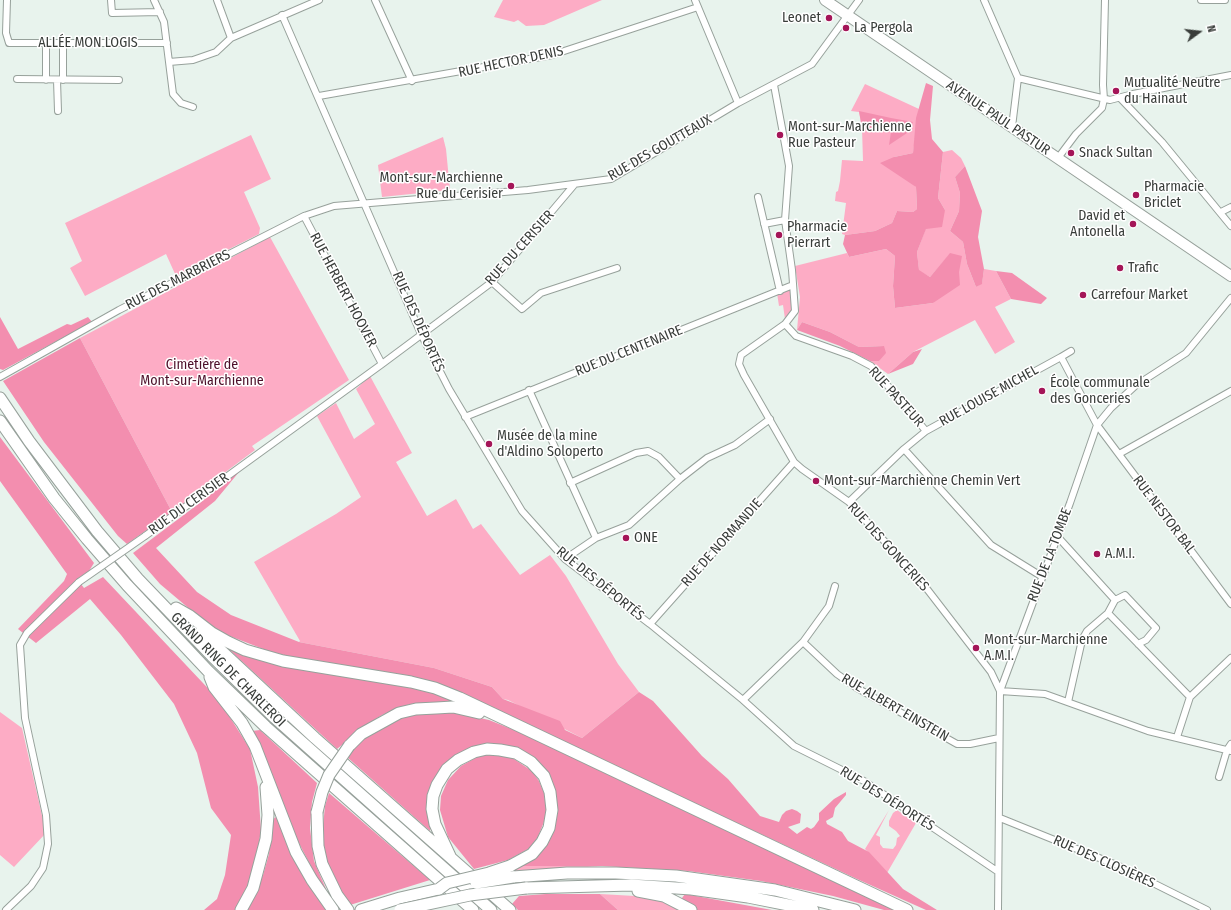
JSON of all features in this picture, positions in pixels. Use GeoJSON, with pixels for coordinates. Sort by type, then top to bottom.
{"type":"FeatureCollection","features":[{"type":"Feature","properties":{"kind":"highway","name":"GRAND RING DE CHARLEROI"},"geometry":{"type":"LineString","coordinates":[[0,398],[29,441],[71,497],[138,579],[212,656],[275,718],[491,910]]}},
{"type":"Feature","properties":{"kind":"highway","name":"GRAND RING DE CHARLEROI"},"geometry":{"type":"LineString","coordinates":[[0,421],[54,498],[87,539],[127,586],[208,671],[266,727],[474,910]]}},
{"type":"Feature","properties":{"kind":"highway"},"geometry":{"type":"LineString","coordinates":[[138,579],[154,586],[315,738],[510,910]]}},
{"type":"Feature","properties":{"kind":"highway"},"geometry":{"type":"LineString","coordinates":[[176,608],[190,616],[212,633],[245,650],[304,666],[411,682],[435,688],[907,910]]}},
{"type":"Feature","properties":{"kind":"highway"},"geometry":{"type":"LineString","coordinates":[[208,671],[214,687],[242,723],[255,746],[296,852],[312,880],[333,910]]}},
{"type":"Feature","properties":{"kind":"highway"},"geometry":{"type":"LineString","coordinates":[[348,910],[336,895],[322,864],[318,846],[317,812],[322,792],[329,775],[349,746],[361,734],[378,723],[400,713],[416,709],[453,708],[501,718]]}},
{"type":"Feature","properties":{"kind":"highway"},"geometry":{"type":"LineString","coordinates":[[439,889],[447,883],[489,873],[510,866],[532,854],[542,842],[549,828],[552,810],[550,792],[544,776],[531,762],[516,753],[487,749],[474,752],[458,760],[447,769],[437,785],[433,796],[432,809],[435,824],[451,859]]}},
{"type":"Feature","properties":{"kind":"highway"},"geometry":{"type":"LineString","coordinates":[[241,910],[253,888],[266,839],[266,792],[262,765]]}},
{"type":"Feature","properties":{"kind":"highway"},"geometry":{"type":"LineString","coordinates":[[361,910],[400,898],[439,889],[513,877],[567,873],[609,873],[676,876],[775,890],[856,910]]}},
{"type":"Feature","properties":{"kind":"highway"},"geometry":{"type":"LineString","coordinates":[[400,910],[470,895],[526,888],[568,885],[647,885],[716,892],[813,910]]}},
{"type":"Feature","properties":{"kind":"highway"},"geometry":{"type":"LineString","coordinates":[[620,886],[664,896],[691,910]]}},
{"type":"Feature","properties":{"kind":"main road","name":"AVENUE PAUL PASTUR"},"geometry":{"type":"LineString","coordinates":[[825,0],[1231,276]]}},
{"type":"Feature","properties":{"kind":"street"},"geometry":{"type":"LineString","coordinates":[[6,33],[7,0]]}},
{"type":"Feature","properties":{"kind":"street"},"geometry":{"type":"LineString","coordinates":[[111,0],[112,13],[160,12]]}},
{"type":"Feature","properties":{"kind":"street"},"geometry":{"type":"LineString","coordinates":[[154,0],[164,22],[173,94],[181,103],[192,107]]}},
{"type":"Feature","properties":{"kind":"street"},"geometry":{"type":"LineString","coordinates":[[218,0],[231,38]]}},
{"type":"Feature","properties":{"kind":"street"},"geometry":{"type":"LineString","coordinates":[[169,62],[193,60],[216,52],[231,38],[319,0]]}},
{"type":"Feature","properties":{"kind":"street"},"geometry":{"type":"LineString","coordinates":[[375,0],[412,81]]}},
{"type":"Feature","properties":{"kind":"street"},"geometry":{"type":"LineString","coordinates":[[695,0],[738,102]]}},
{"type":"Feature","properties":{"kind":"street","name":"RUE DES GOUTTEAUX"},"geometry":{"type":"LineString","coordinates":[[363,203],[574,185],[611,179],[738,102],[774,85],[812,64],[859,0]]}},
{"type":"Feature","properties":{"kind":"street"},"geometry":{"type":"LineString","coordinates":[[984,0],[1018,78],[1012,127]]}},
{"type":"Feature","properties":{"kind":"street"},"geometry":{"type":"LineString","coordinates":[[1058,158],[1076,134],[1102,108],[1104,99],[1102,85],[1105,0]]}},
{"type":"Feature","properties":{"kind":"street"},"geometry":{"type":"LineString","coordinates":[[1201,0],[1225,0]]}},
{"type":"Feature","properties":{"kind":"street","name":"RUE HECTOR DENIS"},"geometry":{"type":"LineString","coordinates":[[318,96],[412,81],[552,55],[698,7]]}},
{"type":"Feature","properties":{"kind":"street","name":"RUE DES DÉPORTÉS"},"geometry":{"type":"LineString","coordinates":[[282,15],[421,334],[449,389],[522,511],[565,559],[650,624],[743,700],[794,746],[864,782],[998,871]]}},
{"type":"Feature","properties":{"kind":"street"},"geometry":{"type":"LineString","coordinates":[[0,22],[6,33]]}},
{"type":"Feature","properties":{"kind":"street","name":"ALLÉE MON LOGIS"},"geometry":{"type":"LineString","coordinates":[[6,33],[9,43],[167,43]]}},
{"type":"Feature","properties":{"kind":"street"},"geometry":{"type":"LineString","coordinates":[[46,44],[46,80]]}},
{"type":"Feature","properties":{"kind":"street"},"geometry":{"type":"LineString","coordinates":[[58,111],[63,44]]}},
{"type":"Feature","properties":{"kind":"street"},"geometry":{"type":"LineString","coordinates":[[1018,78],[1110,100],[1121,99],[1133,94],[1231,75]]}},
{"type":"Feature","properties":{"kind":"street"},"geometry":{"type":"LineString","coordinates":[[18,80],[119,80]]}},
{"type":"Feature","properties":{"kind":"street"},"geometry":{"type":"LineString","coordinates":[[774,85],[789,166],[785,220],[795,311],[785,324]]}},
{"type":"Feature","properties":{"kind":"street"},"geometry":{"type":"LineString","coordinates":[[1121,99],[1162,142],[1231,226]]}},
{"type":"Feature","properties":{"kind":"street","name":"RUE DU CERISIER"},"geometry":{"type":"LineString","coordinates":[[6,910],[31,886],[44,868],[48,844],[46,815],[25,718],[20,645],[27,633],[80,582],[382,364],[492,282],[574,185]]}},
{"type":"Feature","properties":{"kind":"street"},"geometry":{"type":"LineString","coordinates":[[758,197],[780,291]]}},
{"type":"Feature","properties":{"kind":"street","name":"RUE DES MARBRIERS"},"geometry":{"type":"LineString","coordinates":[[0,377],[119,310],[304,216],[334,206],[363,203]]}},
{"type":"Feature","properties":{"kind":"street"},"geometry":{"type":"LineString","coordinates":[[1221,212],[1231,208]]}},
{"type":"Feature","properties":{"kind":"street","name":"RUE HERBERT HOOVER"},"geometry":{"type":"LineString","coordinates":[[304,216],[382,364]]}},
{"type":"Feature","properties":{"kind":"street"},"geometry":{"type":"LineString","coordinates":[[764,224],[785,220]]}},
{"type":"Feature","properties":{"kind":"street"},"geometry":{"type":"LineString","coordinates":[[492,282],[522,309],[541,293],[617,268]]}},
{"type":"Feature","properties":{"kind":"street","name":"RUE DU CENTENAIRE"},"geometry":{"type":"LineString","coordinates":[[465,417],[793,285]]}},
{"type":"Feature","properties":{"kind":"street","name":"RUE DE LA TOMBE"},"geometry":{"type":"LineString","coordinates":[[998,910],[1000,691],[1098,425],[1111,408],[1135,386],[1186,353],[1231,298]]}},
{"type":"Feature","properties":{"kind":"street","name":"RUE DES GONCERIES"},"geometry":{"type":"LineString","coordinates":[[785,324],[741,355],[739,364],[794,462],[849,502],[927,589],[991,672],[1000,691]]}},
{"type":"Feature","properties":{"kind":"street","name":"RUE PASTEUR"},"geometry":{"type":"LineString","coordinates":[[785,324],[796,336],[852,356],[871,366],[926,431]]}},
{"type":"Feature","properties":{"kind":"street","name":"RUE LOUISE MICHEL"},"geometry":{"type":"LineString","coordinates":[[849,502],[904,449],[926,431],[1071,351]]}},
{"type":"Feature","properties":{"kind":"street"},"geometry":{"type":"LineString","coordinates":[[1061,357],[1098,425]]}},
{"type":"Feature","properties":{"kind":"street"},"geometry":{"type":"LineString","coordinates":[[529,390],[596,538]]}},
{"type":"Feature","properties":{"kind":"street"},"geometry":{"type":"LineString","coordinates":[[1119,454],[1231,391]]}},
{"type":"Feature","properties":{"kind":"street"},"geometry":{"type":"LineString","coordinates":[[565,559],[596,538],[628,525],[680,479],[707,458],[735,445],[770,419]]}},
{"type":"Feature","properties":{"kind":"street","name":"RUE NESTOR BAL"},"geometry":{"type":"LineString","coordinates":[[1098,425],[1231,604]]}},
{"type":"Feature","properties":{"kind":"street"},"geometry":{"type":"LineString","coordinates":[[904,449],[991,545],[1042,576]]}},
{"type":"Feature","properties":{"kind":"street"},"geometry":{"type":"LineString","coordinates":[[570,483],[636,453],[648,451],[658,457],[680,479]]}},
{"type":"Feature","properties":{"kind":"street","name":"RUE DE NORMANDIE"},"geometry":{"type":"LineString","coordinates":[[650,624],[794,462]]}},
{"type":"Feature","properties":{"kind":"street"},"geometry":{"type":"LineString","coordinates":[[1057,536],[1115,600]]}},
{"type":"Feature","properties":{"kind":"street"},"geometry":{"type":"LineString","coordinates":[[743,700],[803,642],[829,606],[835,586]]}},
{"type":"Feature","properties":{"kind":"street"},"geometry":{"type":"LineString","coordinates":[[1068,702],[1082,640],[1087,631],[1108,613],[1115,600],[1125,595],[1156,628],[1146,640],[1138,644]]}},
{"type":"Feature","properties":{"kind":"street"},"geometry":{"type":"LineString","coordinates":[[1108,613],[1190,697]]}},
{"type":"Feature","properties":{"kind":"street","name":"RUE ALBERT EINSTEIN"},"geometry":{"type":"LineString","coordinates":[[803,642],[837,674],[857,688],[957,744],[970,744],[999,738]]}},
{"type":"Feature","properties":{"kind":"street"},"geometry":{"type":"LineString","coordinates":[[1177,737],[1190,697],[1231,658]]}},
{"type":"Feature","properties":{"kind":"street"},"geometry":{"type":"LineString","coordinates":[[1000,691],[1045,694],[1148,731],[1229,750]]}},
{"type":"Feature","properties":{"kind":"street"},"geometry":{"type":"LineString","coordinates":[[1219,777],[1231,744]]}},
{"type":"Feature","properties":{"kind":"street","name":"RUE DES CLOSIÈRES"},"geometry":{"type":"LineString","coordinates":[[1000,818],[1120,866],[1207,910]]}},
{"type":"Feature","properties":{"kind":"green space"},"geometry":{"type":"Polygon","coordinates":[[[503,0],[602,0],[544,25],[526,26],[518,20],[514,22],[494,17],[503,0]]]}},
{"type":"Feature","properties":{"kind":"green space"},"geometry":{"type":"Polygon","coordinates":[[[865,84],[919,109],[913,153],[894,157],[916,187],[917,209],[913,212],[897,211],[892,223],[875,231],[845,235],[842,234],[846,203],[835,201],[836,192],[838,191],[840,181],[842,160],[863,161],[862,128],[859,112],[851,111],[865,84]]]}},
{"type":"Feature","properties":{"kind":"green space"},"geometry":{"type":"Polygon","coordinates":[[[251,135],[271,179],[244,192],[260,228],[259,234],[176,276],[166,254],[85,296],[70,268],[82,261],[65,223],[251,135]]]}},
{"type":"Feature","properties":{"kind":"green space"},"geometry":{"type":"Polygon","coordinates":[[[443,137],[446,149],[450,190],[382,197],[378,165],[443,137]]]}},
{"type":"Feature","properties":{"kind":"green space"},"geometry":{"type":"Polygon","coordinates":[[[952,150],[961,158],[965,166],[955,177],[960,193],[959,211],[950,231],[963,242],[967,264],[976,287],[982,283],[984,269],[996,271],[1011,299],[995,307],[1015,342],[995,354],[975,320],[913,352],[888,374],[870,361],[879,361],[884,346],[859,347],[830,332],[802,322],[797,330],[800,297],[795,266],[847,253],[849,257],[886,249],[895,256],[893,286],[895,308],[933,303],[950,254],[930,277],[919,271],[917,252],[926,228],[945,210],[938,198],[943,152],[952,150]]]}},
{"type":"Feature","properties":{"kind":"green space","name":"Cimetière de Mont-sur-Marchienne"},"geometry":{"type":"Polygon","coordinates":[[[270,237],[349,380],[252,446],[255,450],[172,512],[80,338],[270,237]]]}},
{"type":"Feature","properties":{"kind":"green space"},"geometry":{"type":"Polygon","coordinates":[[[791,289],[791,313],[785,319],[783,305],[779,306],[777,293],[791,289]]]}},
{"type":"Feature","properties":{"kind":"green space"},"geometry":{"type":"Polygon","coordinates":[[[370,376],[412,453],[396,462],[427,516],[456,499],[473,529],[481,524],[520,575],[550,555],[566,576],[618,664],[639,692],[582,738],[508,700],[503,699],[492,687],[434,668],[299,642],[300,641],[254,562],[336,514],[361,497],[317,416],[336,403],[354,439],[375,424],[356,389],[370,376]]]}},
{"type":"Feature","properties":{"kind":"green space"},"geometry":{"type":"Polygon","coordinates":[[[0,712],[22,728],[46,833],[14,867],[0,855],[0,712]]]}},
{"type":"Feature","properties":{"kind":"green space"},"geometry":{"type":"Polygon","coordinates":[[[889,810],[876,835],[880,837],[880,844],[883,848],[893,849],[896,845],[897,838],[900,836],[889,826],[889,821],[893,813],[897,810],[916,823],[887,873],[865,849],[889,810]]]}},
{"type":"Feature","properties":{"kind":"green space"},"geometry":{"type":"Polygon","coordinates":[[[531,859],[523,866],[602,866],[513,872],[512,869],[531,859]]]}},
{"type":"Feature","properties":{"kind":"green space"},"geometry":{"type":"Polygon","coordinates":[[[600,894],[656,899],[682,910],[618,910],[600,894]]]}},
{"type":"Feature","properties":{"kind":"shaded area"},"geometry":{"type":"Polygon","coordinates":[[[926,83],[933,86],[930,120],[932,139],[943,152],[938,198],[945,210],[942,227],[926,229],[917,252],[919,270],[930,277],[950,253],[962,256],[959,272],[960,285],[933,303],[895,308],[893,286],[895,256],[886,249],[849,257],[843,244],[845,235],[875,231],[892,223],[897,211],[913,212],[917,209],[916,187],[880,163],[894,157],[913,153],[916,118],[926,83]]]}},
{"type":"Feature","properties":{"kind":"shaded area"},"geometry":{"type":"Polygon","coordinates":[[[859,111],[913,122],[907,133],[889,145],[891,132],[862,128],[859,111]]]}},
{"type":"Feature","properties":{"kind":"shaded area"},"geometry":{"type":"Polygon","coordinates":[[[965,166],[982,211],[978,237],[984,269],[982,284],[976,287],[967,264],[963,242],[950,231],[959,211],[960,193],[955,177],[965,166]]]}},
{"type":"Feature","properties":{"kind":"shaded area"},"geometry":{"type":"Polygon","coordinates":[[[996,271],[1012,273],[1047,298],[1041,304],[1011,299],[996,271]]]}},
{"type":"Feature","properties":{"kind":"shaded area"},"geometry":{"type":"Polygon","coordinates":[[[0,317],[18,349],[67,324],[71,325],[88,317],[92,322],[3,370],[0,369],[0,317]]]}},
{"type":"Feature","properties":{"kind":"shaded area"},"geometry":{"type":"Polygon","coordinates":[[[802,322],[830,332],[859,347],[884,346],[886,353],[879,361],[870,361],[840,346],[797,330],[802,322]]]}},
{"type":"Feature","properties":{"kind":"shaded area"},"geometry":{"type":"Polygon","coordinates":[[[80,338],[172,512],[127,544],[118,536],[44,442],[3,381],[80,338]]]}},
{"type":"Feature","properties":{"kind":"shaded area"},"geometry":{"type":"Polygon","coordinates":[[[922,349],[913,364],[888,374],[913,352],[922,349]]]}},
{"type":"Feature","properties":{"kind":"shaded area"},"geometry":{"type":"Polygon","coordinates":[[[0,437],[94,563],[89,571],[77,579],[84,588],[103,577],[219,700],[250,749],[258,787],[261,830],[255,869],[241,903],[235,910],[204,910],[217,899],[225,875],[231,835],[211,808],[197,753],[174,704],[121,635],[90,599],[36,643],[18,629],[64,581],[67,574],[0,481],[0,437]]]}},
{"type":"Feature","properties":{"kind":"shaded area"},"geometry":{"type":"Polygon","coordinates":[[[239,472],[215,501],[156,548],[197,592],[231,615],[299,642],[434,668],[492,687],[503,699],[560,721],[565,730],[582,738],[639,692],[653,701],[702,756],[728,779],[760,816],[779,822],[782,815],[786,811],[792,809],[801,814],[800,823],[788,827],[797,834],[807,827],[811,829],[814,827],[819,820],[819,813],[834,799],[846,792],[846,795],[835,808],[833,817],[826,821],[827,824],[842,832],[848,841],[869,852],[903,889],[937,910],[926,910],[857,879],[444,686],[405,675],[293,657],[271,652],[227,635],[205,622],[160,584],[133,553],[209,496],[229,477],[239,472]]]}},
{"type":"Feature","properties":{"kind":"shaded area"},"geometry":{"type":"Polygon","coordinates":[[[222,643],[287,667],[387,681],[436,693],[460,704],[435,702],[411,704],[397,708],[366,725],[337,749],[222,643]]]}},
{"type":"Feature","properties":{"kind":"shaded area"},"geometry":{"type":"Polygon","coordinates":[[[453,712],[489,720],[514,730],[896,908],[894,910],[884,910],[833,896],[761,881],[688,871],[602,866],[523,866],[544,845],[549,778],[498,745],[439,773],[430,831],[347,757],[358,744],[382,725],[411,714],[453,712]]]}},
{"type":"Feature","properties":{"kind":"shaded area"},"geometry":{"type":"Polygon","coordinates":[[[260,730],[317,783],[312,802],[310,828],[314,861],[326,889],[322,887],[292,830],[262,751],[252,731],[260,730]]]}},
{"type":"Feature","properties":{"kind":"shaded area"},"geometry":{"type":"Polygon","coordinates":[[[490,754],[511,757],[532,771],[539,781],[544,793],[547,814],[538,837],[530,848],[508,860],[474,869],[448,837],[440,810],[441,796],[448,780],[461,766],[479,756],[490,754]]]}},
{"type":"Feature","properties":{"kind":"shaded area"},"geometry":{"type":"Polygon","coordinates":[[[329,793],[430,880],[350,905],[337,887],[330,872],[323,847],[325,806],[329,793]]]}},
{"type":"Feature","properties":{"kind":"shaded area"},"geometry":{"type":"Polygon","coordinates":[[[276,817],[287,842],[327,910],[246,910],[263,875],[269,854],[272,820],[276,817]]]}},
{"type":"Feature","properties":{"kind":"shaded area"},"geometry":{"type":"Polygon","coordinates":[[[546,894],[600,894],[618,910],[518,910],[512,904],[519,896],[546,894]]]}},
{"type":"Feature","properties":{"kind":"shaded area"},"geometry":{"type":"Polygon","coordinates":[[[685,894],[772,910],[697,910],[683,901],[682,898],[685,894]]]}},
{"type":"Feature","properties":{"kind":"place","name":"Leonet"},"geometry":{"type":"Point","coordinates":[829,18]}},
{"type":"Feature","properties":{"kind":"place","name":"La Pergola"},"geometry":{"type":"Point","coordinates":[846,28]}},
{"type":"Feature","properties":{"kind":"place","name":"Mutualité Neutre du Hainaut"},"geometry":{"type":"Point","coordinates":[1116,91]}},
{"type":"Feature","properties":{"kind":"place","name":"Mont-sur-Marchienne Rue Pasteur"},"geometry":{"type":"Point","coordinates":[780,135]}},
{"type":"Feature","properties":{"kind":"place","name":"Snack Sultan"},"geometry":{"type":"Point","coordinates":[1071,153]}},
{"type":"Feature","properties":{"kind":"place","name":"Mont-sur-Marchienne Rue du Cerisier"},"geometry":{"type":"Point","coordinates":[511,186]}},
{"type":"Feature","properties":{"kind":"place","name":"Pharmacie Briclet"},"geometry":{"type":"Point","coordinates":[1136,195]}},
{"type":"Feature","properties":{"kind":"place","name":"David et Antonella"},"geometry":{"type":"Point","coordinates":[1133,224]}},
{"type":"Feature","properties":{"kind":"place","name":"Pharmacie Pierrart"},"geometry":{"type":"Point","coordinates":[779,235]}},
{"type":"Feature","properties":{"kind":"place","name":"Trafic"},"geometry":{"type":"Point","coordinates":[1120,268]}},
{"type":"Feature","properties":{"kind":"place","name":"Carrefour Market"},"geometry":{"type":"Point","coordinates":[1083,295]}},
{"type":"Feature","properties":{"kind":"place","name":"École communale des Gonceries"},"geometry":{"type":"Point","coordinates":[1042,391]}},
{"type":"Feature","properties":{"kind":"place","name":"Musée de la mine d'Aldino Soloperto"},"geometry":{"type":"Point","coordinates":[489,444]}},
{"type":"Feature","properties":{"kind":"place","name":"Mont-sur-Marchienne Chemin Vert"},"geometry":{"type":"Point","coordinates":[816,481]}},
{"type":"Feature","properties":{"kind":"place","name":"ONE"},"geometry":{"type":"Point","coordinates":[626,538]}},
{"type":"Feature","properties":{"kind":"place","name":"A.M.I."},"geometry":{"type":"Point","coordinates":[1097,554]}},
{"type":"Feature","properties":{"kind":"place","name":"Mont-sur-Marchienne A.M.I."},"geometry":{"type":"Point","coordinates":[976,648]}}]}
